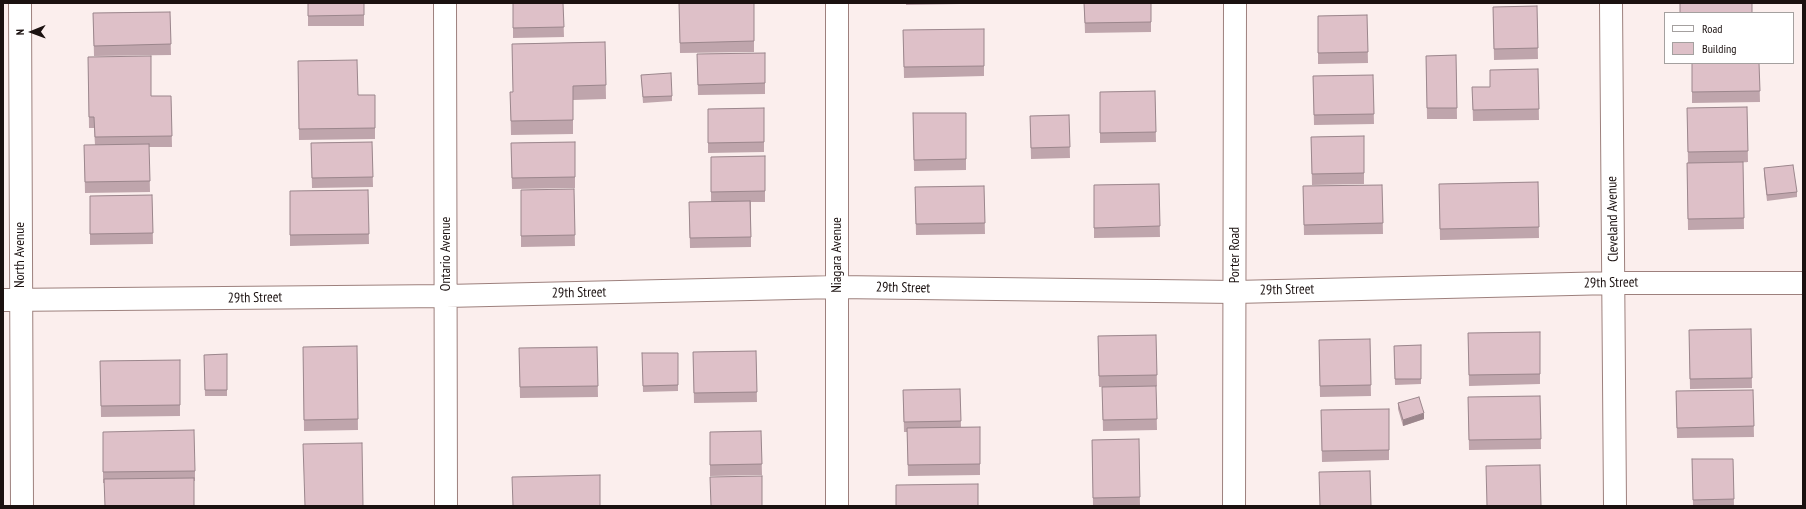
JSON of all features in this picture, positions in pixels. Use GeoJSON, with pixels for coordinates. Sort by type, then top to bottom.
{"type":"FeatureCollection","features":[{"type":"Feature","properties":{"kind":"street","name":"North Avenue"},"geometry":{"type":"LineString","coordinates":[[20,3],[12,300],[22,506]]}},
{"type":"Feature","properties":{"kind":"street","name":"Ontario Avenue"},"geometry":{"type":"LineString","coordinates":[[445,3],[446,506]]}},
{"type":"Feature","properties":{"kind":"street","name":"Niagara Avenue"},"geometry":{"type":"LineString","coordinates":[[837,3],[837,506]]}},
{"type":"Feature","properties":{"kind":"street","name":"Porter Road"},"geometry":{"type":"LineString","coordinates":[[1234,506],[1235,3]]}},
{"type":"Feature","properties":{"kind":"street","name":"Cleveland Avenue"},"geometry":{"type":"LineString","coordinates":[[1611,3],[1615,506]]}},
{"type":"Feature","properties":{"kind":"street","name":"29th Street"},"geometry":{"type":"LineString","coordinates":[[12,300],[446,296],[837,287],[1235,292],[1613,283],[1803,283]]}},
{"type":"Feature","properties":{"kind":"building"},"geometry":{"type":"Polygon","coordinates":[[[308,3],[364,3],[364,15],[308,16],[308,3]]]}},
{"type":"Feature","properties":{"kind":"building"},"geometry":{"type":"Polygon","coordinates":[[[513,3],[563,3],[564,27],[513,28],[513,3]]]}},
{"type":"Feature","properties":{"kind":"building"},"geometry":{"type":"Polygon","coordinates":[[[679,3],[754,3],[754,41],[680,43],[679,3]]]}},
{"type":"Feature","properties":{"kind":"building"},"geometry":{"type":"Polygon","coordinates":[[[1084,3],[1151,3],[1151,22],[1085,23],[1084,3]]]}},
{"type":"Feature","properties":{"kind":"building"},"geometry":{"type":"Polygon","coordinates":[[[1680,3],[1752,3],[1752,12],[1680,12],[1680,3]]]}},
{"type":"Feature","properties":{"kind":"building"},"geometry":{"type":"Polygon","coordinates":[[[1537,6],[1538,48],[1494,49],[1493,7],[1537,6]]]}},
{"type":"Feature","properties":{"kind":"building"},"geometry":{"type":"Polygon","coordinates":[[[170,12],[171,44],[94,46],[93,13],[170,12]]]}},
{"type":"Feature","properties":{"kind":"building"},"geometry":{"type":"Polygon","coordinates":[[[1367,15],[1368,52],[1318,53],[1318,16],[1367,15]]]}},
{"type":"Feature","properties":{"kind":"building"},"geometry":{"type":"Polygon","coordinates":[[[984,29],[984,66],[904,67],[903,30],[984,29]]]}},
{"type":"Feature","properties":{"kind":"building"},"geometry":{"type":"Polygon","coordinates":[[[605,42],[606,85],[573,86],[573,120],[511,121],[510,92],[513,92],[512,44],[605,42]]]}},
{"type":"Feature","properties":{"kind":"building"},"geometry":{"type":"Polygon","coordinates":[[[765,53],[765,83],[698,85],[697,54],[765,53]]]}},
{"type":"Feature","properties":{"kind":"building"},"geometry":{"type":"Polygon","coordinates":[[[1456,55],[1457,108],[1427,108],[1426,56],[1456,55]]]}},
{"type":"Feature","properties":{"kind":"building"},"geometry":{"type":"Polygon","coordinates":[[[151,56],[151,96],[171,96],[172,136],[95,137],[94,117],[89,117],[88,57],[151,56]]]}},
{"type":"Feature","properties":{"kind":"building"},"geometry":{"type":"Polygon","coordinates":[[[357,60],[358,95],[375,95],[375,128],[299,129],[298,61],[357,60]]]}},
{"type":"Feature","properties":{"kind":"building"},"geometry":{"type":"Polygon","coordinates":[[[1692,64],[1759,64],[1760,91],[1692,92],[1692,64]]]}},
{"type":"Feature","properties":{"kind":"building"},"geometry":{"type":"Polygon","coordinates":[[[1538,69],[1539,109],[1473,110],[1472,87],[1490,87],[1490,70],[1538,69]]]}},
{"type":"Feature","properties":{"kind":"building"},"geometry":{"type":"Polygon","coordinates":[[[671,73],[672,96],[643,97],[641,75],[671,73]]]}},
{"type":"Feature","properties":{"kind":"building"},"geometry":{"type":"Polygon","coordinates":[[[1373,75],[1374,114],[1314,115],[1313,76],[1373,75]]]}},
{"type":"Feature","properties":{"kind":"building"},"geometry":{"type":"Polygon","coordinates":[[[1155,91],[1156,132],[1100,133],[1100,92],[1155,91]]]}},
{"type":"Feature","properties":{"kind":"building"},"geometry":{"type":"Polygon","coordinates":[[[1747,107],[1748,151],[1688,152],[1687,108],[1747,107]]]}},
{"type":"Feature","properties":{"kind":"building"},"geometry":{"type":"Polygon","coordinates":[[[764,108],[764,142],[708,143],[708,109],[764,108]]]}},
{"type":"Feature","properties":{"kind":"building"},"geometry":{"type":"Polygon","coordinates":[[[913,113],[966,113],[966,159],[914,160],[913,113]]]}},
{"type":"Feature","properties":{"kind":"building"},"geometry":{"type":"Polygon","coordinates":[[[1069,115],[1070,147],[1031,148],[1030,116],[1069,115]]]}},
{"type":"Feature","properties":{"kind":"building"},"geometry":{"type":"Polygon","coordinates":[[[1364,136],[1364,173],[1312,174],[1311,137],[1364,136]]]}},
{"type":"Feature","properties":{"kind":"building"},"geometry":{"type":"Polygon","coordinates":[[[372,142],[373,177],[312,178],[311,143],[372,142]]]}},
{"type":"Feature","properties":{"kind":"building"},"geometry":{"type":"Polygon","coordinates":[[[575,142],[575,177],[512,178],[511,143],[575,142]]]}},
{"type":"Feature","properties":{"kind":"building"},"geometry":{"type":"Polygon","coordinates":[[[149,144],[150,181],[85,182],[84,145],[149,144]]]}},
{"type":"Feature","properties":{"kind":"building"},"geometry":{"type":"Polygon","coordinates":[[[765,156],[765,191],[711,192],[711,157],[765,156]]]}},
{"type":"Feature","properties":{"kind":"building"},"geometry":{"type":"Polygon","coordinates":[[[1743,162],[1744,218],[1688,219],[1687,163],[1743,162]]]}},
{"type":"Feature","properties":{"kind":"building"},"geometry":{"type":"Polygon","coordinates":[[[1793,165],[1797,192],[1767,195],[1764,168],[1793,165]]]}},
{"type":"Feature","properties":{"kind":"building"},"geometry":{"type":"Polygon","coordinates":[[[1538,182],[1539,227],[1440,229],[1439,184],[1538,182]]]}},
{"type":"Feature","properties":{"kind":"building"},"geometry":{"type":"Polygon","coordinates":[[[1159,184],[1160,226],[1094,228],[1094,185],[1159,184]]]}},
{"type":"Feature","properties":{"kind":"building"},"geometry":{"type":"Polygon","coordinates":[[[1382,185],[1383,223],[1304,225],[1303,186],[1382,185]]]}},
{"type":"Feature","properties":{"kind":"building"},"geometry":{"type":"Polygon","coordinates":[[[984,186],[985,223],[916,224],[915,187],[984,186]]]}},
{"type":"Feature","properties":{"kind":"building"},"geometry":{"type":"Polygon","coordinates":[[[574,189],[575,235],[521,236],[521,190],[574,189]]]}},
{"type":"Feature","properties":{"kind":"building"},"geometry":{"type":"Polygon","coordinates":[[[368,190],[369,234],[290,235],[290,191],[368,190]]]}},
{"type":"Feature","properties":{"kind":"building"},"geometry":{"type":"Polygon","coordinates":[[[152,195],[153,233],[90,234],[90,196],[152,195]]]}},
{"type":"Feature","properties":{"kind":"building"},"geometry":{"type":"Polygon","coordinates":[[[750,201],[751,237],[690,238],[689,202],[750,201]]]}},
{"type":"Feature","properties":{"kind":"building"},"geometry":{"type":"Polygon","coordinates":[[[1751,329],[1752,378],[1690,379],[1689,330],[1751,329]]]}},
{"type":"Feature","properties":{"kind":"building"},"geometry":{"type":"Polygon","coordinates":[[[1540,332],[1540,374],[1469,375],[1468,333],[1540,332]]]}},
{"type":"Feature","properties":{"kind":"building"},"geometry":{"type":"Polygon","coordinates":[[[1156,335],[1157,375],[1099,376],[1098,336],[1156,335]]]}},
{"type":"Feature","properties":{"kind":"building"},"geometry":{"type":"Polygon","coordinates":[[[1370,339],[1371,385],[1320,386],[1319,340],[1370,339]]]}},
{"type":"Feature","properties":{"kind":"building"},"geometry":{"type":"Polygon","coordinates":[[[1421,345],[1421,379],[1395,379],[1394,346],[1421,345]]]}},
{"type":"Feature","properties":{"kind":"building"},"geometry":{"type":"Polygon","coordinates":[[[357,346],[358,419],[304,420],[303,347],[357,346]]]}},
{"type":"Feature","properties":{"kind":"building"},"geometry":{"type":"Polygon","coordinates":[[[597,347],[598,386],[520,387],[519,348],[597,347]]]}},
{"type":"Feature","properties":{"kind":"building"},"geometry":{"type":"Polygon","coordinates":[[[756,351],[757,392],[694,393],[693,352],[756,351]]]}},
{"type":"Feature","properties":{"kind":"building"},"geometry":{"type":"Polygon","coordinates":[[[642,353],[678,353],[678,385],[643,386],[642,353]]]}},
{"type":"Feature","properties":{"kind":"building"},"geometry":{"type":"Polygon","coordinates":[[[227,354],[227,390],[205,390],[204,355],[227,354]]]}},
{"type":"Feature","properties":{"kind":"building"},"geometry":{"type":"Polygon","coordinates":[[[180,360],[180,405],[101,406],[100,361],[180,360]]]}},
{"type":"Feature","properties":{"kind":"building"},"geometry":{"type":"Polygon","coordinates":[[[1156,386],[1157,419],[1103,420],[1102,387],[1156,386]]]}},
{"type":"Feature","properties":{"kind":"building"},"geometry":{"type":"Polygon","coordinates":[[[960,389],[961,421],[904,422],[903,390],[960,389]]]}},
{"type":"Feature","properties":{"kind":"building"},"geometry":{"type":"Polygon","coordinates":[[[1753,390],[1754,426],[1677,428],[1676,391],[1753,390]]]}},
{"type":"Feature","properties":{"kind":"building"},"geometry":{"type":"Polygon","coordinates":[[[1540,396],[1541,439],[1469,440],[1468,397],[1540,396]]]}},
{"type":"Feature","properties":{"kind":"building"},"geometry":{"type":"Polygon","coordinates":[[[1419,397],[1424,413],[1403,420],[1398,403],[1419,397]]]}},
{"type":"Feature","properties":{"kind":"building"},"geometry":{"type":"Polygon","coordinates":[[[1389,409],[1389,450],[1322,451],[1321,410],[1389,409]]]}},
{"type":"Feature","properties":{"kind":"building"},"geometry":{"type":"Polygon","coordinates":[[[980,427],[980,464],[908,465],[907,428],[980,427]]]}},
{"type":"Feature","properties":{"kind":"building"},"geometry":{"type":"Polygon","coordinates":[[[194,430],[195,471],[103,472],[103,432],[194,430]]]}},
{"type":"Feature","properties":{"kind":"building"},"geometry":{"type":"Polygon","coordinates":[[[761,431],[762,464],[710,465],[710,432],[761,431]]]}},
{"type":"Feature","properties":{"kind":"building"},"geometry":{"type":"Polygon","coordinates":[[[1139,439],[1140,497],[1093,498],[1092,440],[1139,439]]]}},
{"type":"Feature","properties":{"kind":"building"},"geometry":{"type":"Polygon","coordinates":[[[362,443],[363,506],[305,506],[303,444],[362,443]]]}},
{"type":"Feature","properties":{"kind":"building"},"geometry":{"type":"Polygon","coordinates":[[[1692,459],[1733,459],[1734,499],[1693,500],[1692,459]]]}},
{"type":"Feature","properties":{"kind":"building"},"geometry":{"type":"Polygon","coordinates":[[[1540,465],[1541,506],[1487,506],[1486,466],[1540,465]]]}},
{"type":"Feature","properties":{"kind":"building"},"geometry":{"type":"Polygon","coordinates":[[[1370,471],[1371,506],[1320,506],[1319,472],[1370,471]]]}},
{"type":"Feature","properties":{"kind":"building"},"geometry":{"type":"Polygon","coordinates":[[[600,475],[600,506],[513,506],[512,477],[600,475]]]}},
{"type":"Feature","properties":{"kind":"building"},"geometry":{"type":"Polygon","coordinates":[[[762,476],[762,506],[711,506],[710,477],[762,476]]]}},
{"type":"Feature","properties":{"kind":"building"},"geometry":{"type":"Polygon","coordinates":[[[194,478],[194,506],[105,506],[104,479],[194,478]]]}},
{"type":"Feature","properties":{"kind":"building"},"geometry":{"type":"Polygon","coordinates":[[[978,484],[978,506],[896,506],[896,485],[978,484]]]}}]}
